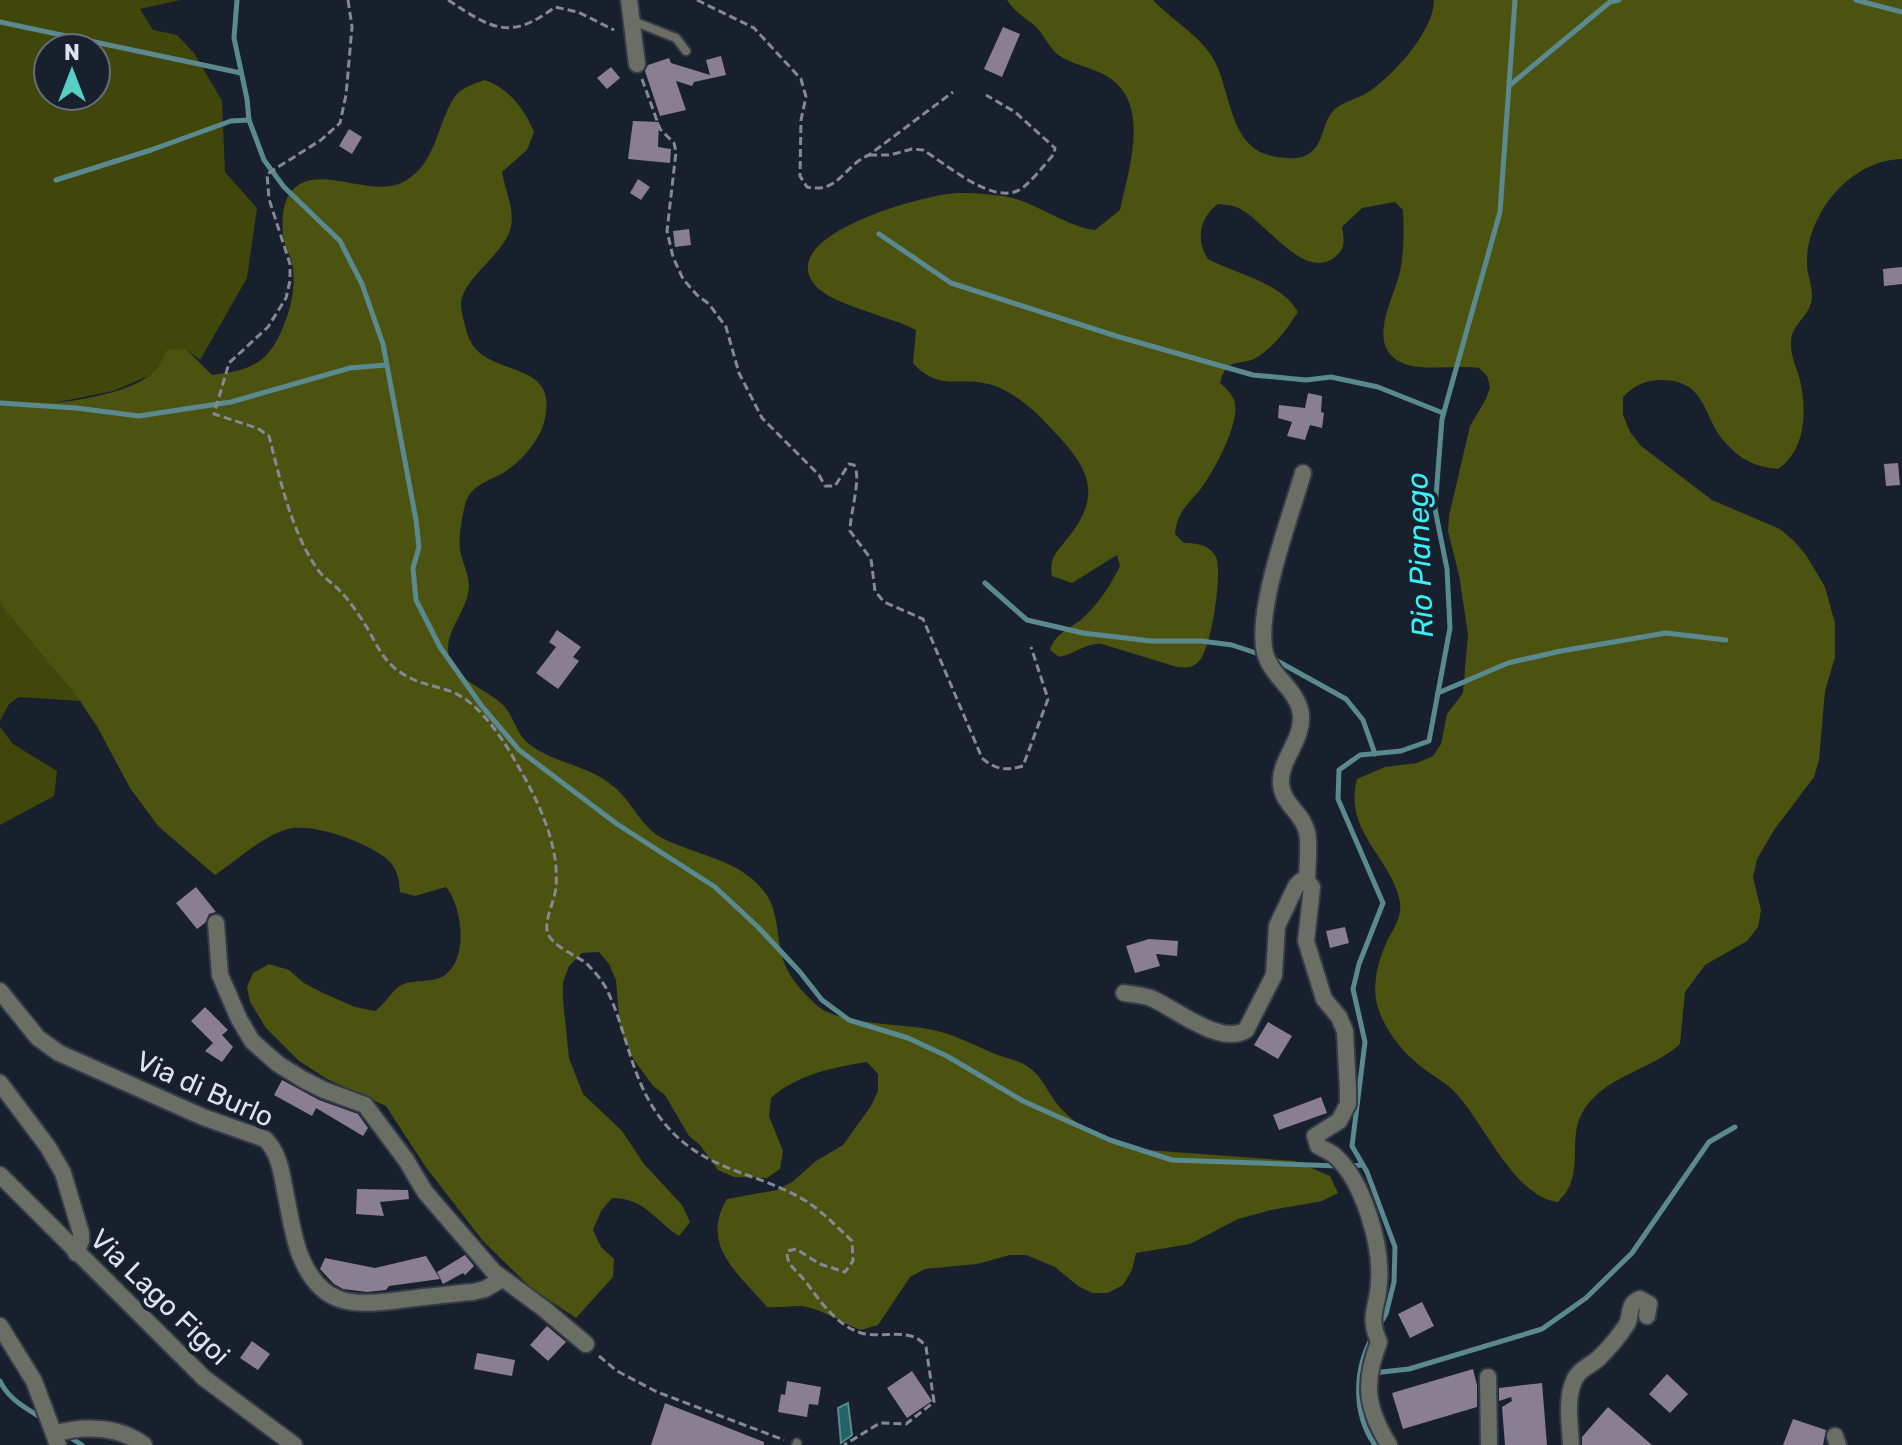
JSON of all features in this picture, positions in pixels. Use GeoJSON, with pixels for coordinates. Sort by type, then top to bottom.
{"type":"FeatureCollection","features":[{"type":"Feature","properties":{"kind":"street"},"geometry":{"type":"LineString","coordinates":[[629,0],[637,64]]}},
{"type":"Feature","properties":{"kind":"street"},"geometry":{"type":"LineString","coordinates":[[1303,473],[1271,584],[1264,648],[1269,667],[1293,693],[1301,712],[1301,731],[1280,783],[1283,795],[1307,831],[1307,881],[1312,887],[1306,941],[1324,999],[1339,1017],[1346,1044],[1348,1104],[1339,1121],[1315,1136],[1318,1146],[1337,1159],[1356,1189],[1379,1252],[1379,1285],[1372,1325],[1379,1342],[1370,1366],[1369,1402],[1373,1417],[1389,1445]]}},
{"type":"Feature","properties":{"kind":"street"},"geometry":{"type":"LineString","coordinates":[[1124,993],[1155,1000],[1226,1036],[1240,1035],[1246,1030],[1274,975],[1277,926],[1296,886],[1301,881],[1307,881]]}},
{"type":"Feature","properties":{"kind":"street","name":"Via di Burlo"},"geometry":{"type":"LineString","coordinates":[[216,923],[220,975],[252,1041],[278,1064],[304,1080],[365,1105],[406,1160],[425,1192],[502,1279],[586,1344]]}},
{"type":"Feature","properties":{"kind":"street","name":"Via di Burlo"},"geometry":{"type":"LineString","coordinates":[[0,991],[38,1038],[59,1053],[203,1117],[265,1139],[272,1145],[280,1167],[299,1253],[312,1278],[329,1295],[340,1301],[362,1305],[473,1292],[502,1279]]}},
{"type":"Feature","properties":{"kind":"street"},"geometry":{"type":"LineString","coordinates":[[0,1083],[48,1147],[63,1173],[81,1233],[80,1248],[76,1253]]}},
{"type":"Feature","properties":{"kind":"street","name":"Via Lago Figoi"},"geometry":{"type":"LineString","coordinates":[[0,1175],[204,1378],[294,1445]]}},
{"type":"Feature","properties":{"kind":"street"},"geometry":{"type":"LineString","coordinates":[[1571,1445],[1569,1404],[1577,1373],[1596,1361],[1622,1331],[1635,1301],[1640,1299],[1649,1304],[1647,1316]]}},
{"type":"Feature","properties":{"kind":"street"},"geometry":{"type":"LineString","coordinates":[[0,1326],[34,1381],[56,1440],[75,1428],[105,1429],[144,1445]]}},
{"type":"Feature","properties":{"kind":"street"},"geometry":{"type":"LineString","coordinates":[[1488,1377],[1489,1445]]}},
{"type":"Feature","properties":{"kind":"lane"},"geometry":{"type":"LineString","coordinates":[[633,21],[676,38],[686,51]]}},
{"type":"Feature","properties":{"kind":"path"},"geometry":{"type":"LineString","coordinates":[[348,0],[352,27],[346,95],[340,123],[321,140],[267,174],[269,199],[290,264],[286,298],[268,327],[229,363],[214,414],[257,428],[269,436],[284,495],[313,563],[349,602],[382,656],[411,680],[465,699],[491,722],[537,803],[551,838],[556,887],[546,929],[549,938],[587,964],[608,992],[644,1095],[665,1123],[686,1146],[715,1164],[756,1178],[805,1201],[852,1241],[853,1261],[845,1272],[820,1264],[796,1249],[787,1251],[786,1259],[818,1301],[842,1322],[859,1332],[913,1335],[926,1347],[934,1402],[906,1424],[880,1423],[844,1445]]}},
{"type":"Feature","properties":{"kind":"path"},"geometry":{"type":"LineString","coordinates":[[448,0],[495,27],[518,28],[536,21],[555,7],[578,12],[634,40]]}},
{"type":"Feature","properties":{"kind":"path"},"geometry":{"type":"LineString","coordinates":[[697,0],[754,28],[801,79],[806,97],[801,120],[800,176],[807,187],[819,190],[832,186],[858,160],[953,92]]}},
{"type":"Feature","properties":{"kind":"path"},"geometry":{"type":"LineString","coordinates":[[637,64],[660,129],[674,143],[676,152],[667,231],[673,257],[683,279],[709,304],[726,327],[739,373],[762,418],[819,475],[825,486],[835,486],[849,464],[858,469],[850,531],[871,559],[875,591],[884,602],[923,619],[982,758],[994,768],[1009,770],[1023,766],[1048,699],[1031,647]]}},
{"type":"Feature","properties":{"kind":"path"},"geometry":{"type":"LineString","coordinates":[[869,155],[923,150],[980,188],[1010,193],[1021,189],[1054,154],[1055,148],[1015,112],[986,95]]}},
{"type":"Feature","properties":{"kind":"path"},"geometry":{"type":"LineString","coordinates":[[586,1344],[635,1382],[751,1430],[797,1444]]}},
{"type":"Feature","properties":{"kind":"shaded area"},"geometry":{"type":"Polygon","coordinates":[[[0,0],[180,0],[140,9],[153,30],[177,35],[194,53],[222,101],[225,172],[257,208],[247,278],[200,360],[186,349],[160,364],[149,376],[113,391],[44,405],[0,403],[0,0]]]}},
{"type":"Feature","properties":{"kind":"shaded area"},"geometry":{"type":"Polygon","coordinates":[[[0,604],[80,701],[19,697],[9,704],[0,721],[0,604]]]}},
{"type":"Feature","properties":{"kind":"shaded area"},"geometry":{"type":"Polygon","coordinates":[[[0,727],[13,744],[57,771],[54,796],[0,825],[0,727]]]}},
{"type":"Feature","properties":{"kind":"shaded area"},"geometry":{"type":"Polygon","coordinates":[[[848,1403],[852,1435],[841,1443],[838,1408],[848,1403]]]}},
{"type":"Feature","properties":{"kind":"green space"},"geometry":{"type":"Polygon","coordinates":[[[1007,0],[1153,0],[1211,55],[1233,116],[1248,143],[1260,152],[1292,158],[1303,157],[1313,151],[1335,109],[1368,92],[1400,64],[1420,39],[1434,0],[1902,0],[1902,159],[1866,168],[1850,179],[1824,207],[1815,225],[1807,261],[1811,303],[1791,338],[1803,404],[1802,429],[1787,461],[1778,469],[1755,464],[1736,453],[1724,441],[1702,401],[1688,386],[1662,380],[1645,382],[1623,397],[1623,415],[1630,432],[1641,446],[1712,500],[1780,529],[1806,555],[1825,587],[1835,623],[1835,657],[1825,691],[1819,760],[1814,777],[1774,830],[1757,859],[1753,877],[1761,910],[1758,927],[1747,941],[1705,965],[1685,992],[1680,1044],[1658,1060],[1609,1085],[1588,1104],[1578,1125],[1573,1177],[1558,1202],[1542,1197],[1513,1173],[1453,1090],[1419,1065],[1398,1044],[1382,1018],[1376,1000],[1377,970],[1399,918],[1400,902],[1388,872],[1362,830],[1354,798],[1357,779],[1385,767],[1417,763],[1433,756],[1441,744],[1447,714],[1463,693],[1468,634],[1459,575],[1448,531],[1449,516],[1470,426],[1490,387],[1487,376],[1479,368],[1413,366],[1392,356],[1385,346],[1385,320],[1402,259],[1403,210],[1395,202],[1362,208],[1342,227],[1344,239],[1341,250],[1324,262],[1299,257],[1236,207],[1218,204],[1203,222],[1201,237],[1208,259],[1270,286],[1298,312],[1271,346],[1253,359],[1231,365],[1220,383],[1235,403],[1233,424],[1211,473],[1180,515],[1175,534],[1184,543],[1206,547],[1216,557],[1218,565],[1217,593],[1208,641],[1200,660],[1187,667],[1177,667],[1102,644],[1059,657],[1050,650],[1056,638],[1082,619],[1097,603],[1120,566],[1117,555],[1072,583],[1052,576],[1054,556],[1079,522],[1086,506],[1088,492],[1081,465],[1047,424],[1014,396],[981,382],[951,382],[932,378],[913,363],[916,330],[847,304],[815,285],[808,268],[814,251],[830,236],[879,213],[927,198],[957,193],[1003,196],[1095,230],[1120,210],[1134,139],[1130,104],[1121,89],[1108,77],[1057,54],[1037,28],[1007,0]]]}},
{"type":"Feature","properties":{"kind":"green space"},"geometry":{"type":"Polygon","coordinates":[[[485,80],[515,100],[534,132],[527,150],[502,172],[512,223],[506,240],[463,295],[462,315],[475,348],[487,358],[531,377],[542,386],[546,401],[544,422],[531,448],[509,469],[475,489],[465,503],[460,545],[469,586],[449,641],[448,649],[454,668],[504,706],[523,738],[533,747],[604,779],[620,792],[649,828],[664,839],[730,865],[753,880],[769,898],[773,908],[788,972],[819,1007],[829,1013],[856,1020],[937,1031],[1019,1062],[1038,1075],[1058,1105],[1074,1121],[1113,1142],[1134,1149],[1295,1161],[1330,1176],[1338,1193],[1322,1201],[1238,1219],[1190,1244],[1136,1253],[1132,1270],[1123,1285],[1108,1293],[1092,1293],[1055,1267],[1026,1255],[1010,1255],[977,1264],[925,1269],[910,1277],[878,1325],[861,1330],[807,1307],[767,1307],[735,1270],[720,1245],[720,1215],[727,1199],[777,1190],[843,1145],[871,1106],[878,1091],[878,1074],[867,1062],[854,1064],[816,1073],[781,1090],[771,1098],[769,1116],[783,1151],[780,1169],[767,1178],[734,1177],[718,1170],[700,1145],[689,1136],[665,1095],[653,1086],[634,1060],[620,1029],[616,980],[609,964],[599,952],[582,953],[569,966],[563,982],[563,1000],[569,1058],[583,1094],[622,1131],[644,1164],[682,1205],[690,1222],[679,1236],[641,1206],[612,1198],[601,1211],[593,1230],[601,1247],[614,1259],[613,1277],[576,1318],[531,1288],[483,1241],[425,1166],[386,1106],[327,1079],[299,1061],[266,1028],[250,1002],[247,987],[253,973],[269,964],[289,970],[321,992],[355,1007],[375,1011],[402,985],[445,975],[458,957],[460,945],[459,919],[452,896],[446,887],[415,896],[400,892],[395,870],[383,856],[358,842],[312,829],[279,832],[215,875],[158,826],[130,788],[80,701],[0,604],[0,403],[55,403],[120,390],[150,375],[167,350],[186,349],[212,375],[250,367],[259,362],[279,336],[292,296],[293,269],[283,228],[284,209],[290,193],[301,184],[314,180],[376,187],[405,181],[415,174],[430,154],[448,108],[457,95],[485,80]]]}},
{"type":"Feature","properties":{"kind":"building"},"geometry":{"type":"Polygon","coordinates":[[[1003,27],[1020,34],[1002,77],[984,69],[1003,27]]]}},
{"type":"Feature","properties":{"kind":"building"},"geometry":{"type":"Polygon","coordinates":[[[721,56],[726,75],[694,82],[692,86],[676,81],[686,110],[660,116],[645,71],[648,65],[669,58],[671,63],[710,75],[706,60],[721,56]]]}},
{"type":"Feature","properties":{"kind":"building"},"geometry":{"type":"Polygon","coordinates":[[[611,67],[620,78],[607,89],[597,78],[611,67]]]}},
{"type":"Feature","properties":{"kind":"building"},"geometry":{"type":"Polygon","coordinates":[[[633,121],[659,122],[658,147],[671,149],[670,163],[628,159],[633,121]]]}},
{"type":"Feature","properties":{"kind":"building"},"geometry":{"type":"Polygon","coordinates":[[[349,129],[362,137],[352,154],[339,146],[349,129]]]}},
{"type":"Feature","properties":{"kind":"building"},"geometry":{"type":"Polygon","coordinates":[[[638,179],[650,187],[641,200],[630,193],[638,179]]]}},
{"type":"Feature","properties":{"kind":"building"},"geometry":{"type":"Polygon","coordinates":[[[689,229],[691,245],[675,247],[673,231],[689,229]]]}},
{"type":"Feature","properties":{"kind":"building"},"geometry":{"type":"Polygon","coordinates":[[[1902,267],[1902,284],[1884,286],[1883,269],[1902,267]]]}},
{"type":"Feature","properties":{"kind":"building"},"geometry":{"type":"Polygon","coordinates":[[[1308,393],[1322,396],[1322,428],[1310,425],[1305,440],[1287,436],[1292,422],[1278,418],[1279,405],[1305,408],[1308,393]]]}},
{"type":"Feature","properties":{"kind":"building"},"geometry":{"type":"Polygon","coordinates":[[[1898,463],[1900,485],[1886,486],[1884,464],[1898,463]]]}},
{"type":"Feature","properties":{"kind":"building"},"geometry":{"type":"Polygon","coordinates":[[[557,630],[581,647],[573,657],[579,661],[558,689],[536,673],[556,647],[549,642],[557,630]]]}},
{"type":"Feature","properties":{"kind":"building"},"geometry":{"type":"Polygon","coordinates":[[[196,887],[216,912],[209,914],[205,923],[197,929],[176,903],[196,887]]]}},
{"type":"Feature","properties":{"kind":"building"},"geometry":{"type":"Polygon","coordinates":[[[1345,927],[1349,943],[1330,948],[1326,931],[1345,927]]]}},
{"type":"Feature","properties":{"kind":"building"},"geometry":{"type":"Polygon","coordinates":[[[1149,939],[1178,941],[1177,956],[1156,954],[1160,966],[1135,973],[1126,946],[1149,939]]]}},
{"type":"Feature","properties":{"kind":"building"},"geometry":{"type":"Polygon","coordinates":[[[205,1007],[228,1030],[222,1035],[233,1047],[222,1062],[205,1051],[213,1043],[191,1021],[205,1007]]]}},
{"type":"Feature","properties":{"kind":"building"},"geometry":{"type":"Polygon","coordinates":[[[1268,1022],[1292,1036],[1278,1059],[1254,1045],[1268,1022]]]}},
{"type":"Feature","properties":{"kind":"building"},"geometry":{"type":"Polygon","coordinates":[[[282,1080],[319,1100],[358,1114],[368,1128],[363,1136],[316,1108],[312,1116],[274,1095],[282,1080]]]}},
{"type":"Feature","properties":{"kind":"building"},"geometry":{"type":"Polygon","coordinates":[[[1321,1097],[1327,1113],[1279,1130],[1273,1115],[1321,1097]]]}},
{"type":"Feature","properties":{"kind":"building"},"geometry":{"type":"Polygon","coordinates":[[[357,1189],[408,1190],[409,1199],[380,1202],[384,1216],[356,1214],[357,1189]]]}},
{"type":"Feature","properties":{"kind":"building"},"geometry":{"type":"Polygon","coordinates":[[[465,1255],[474,1266],[465,1275],[463,1273],[443,1284],[437,1272],[465,1255]]]}},
{"type":"Feature","properties":{"kind":"building"},"geometry":{"type":"Polygon","coordinates":[[[426,1256],[440,1279],[389,1286],[386,1290],[367,1292],[343,1289],[320,1269],[325,1258],[375,1268],[426,1256]]]}},
{"type":"Feature","properties":{"kind":"building"},"geometry":{"type":"Polygon","coordinates":[[[1422,1302],[1434,1326],[1410,1338],[1398,1314],[1422,1302]]]}},
{"type":"Feature","properties":{"kind":"building"},"geometry":{"type":"Polygon","coordinates":[[[547,1326],[566,1342],[548,1361],[530,1345],[547,1326]]]}},
{"type":"Feature","properties":{"kind":"building"},"geometry":{"type":"Polygon","coordinates":[[[252,1341],[270,1354],[258,1370],[240,1358],[252,1341]]]}},
{"type":"Feature","properties":{"kind":"building"},"geometry":{"type":"Polygon","coordinates":[[[477,1353],[515,1360],[512,1376],[474,1369],[477,1353]]]}},
{"type":"Feature","properties":{"kind":"building"},"geometry":{"type":"Polygon","coordinates":[[[1473,1369],[1477,1407],[1403,1429],[1392,1393],[1473,1369]]]}},
{"type":"Feature","properties":{"kind":"building"},"geometry":{"type":"Polygon","coordinates":[[[912,1371],[932,1401],[907,1418],[887,1388],[912,1371]]]}},
{"type":"Feature","properties":{"kind":"building"},"geometry":{"type":"Polygon","coordinates":[[[1667,1374],[1688,1394],[1670,1413],[1649,1394],[1667,1374]]]}},
{"type":"Feature","properties":{"kind":"building"},"geometry":{"type":"Polygon","coordinates":[[[787,1381],[821,1387],[818,1405],[809,1404],[807,1417],[778,1412],[787,1381]]]}},
{"type":"Feature","properties":{"kind":"building"},"geometry":{"type":"Polygon","coordinates":[[[1542,1383],[1547,1445],[1505,1445],[1502,1407],[1512,1401],[1511,1397],[1499,1401],[1499,1388],[1542,1383]]]}},
{"type":"Feature","properties":{"kind":"building"},"geometry":{"type":"Polygon","coordinates":[[[665,1403],[764,1442],[764,1445],[651,1445],[665,1403]]]}},
{"type":"Feature","properties":{"kind":"building"},"geometry":{"type":"Polygon","coordinates":[[[1608,1407],[1652,1445],[1582,1445],[1582,1437],[1608,1407]]]}},
{"type":"Feature","properties":{"kind":"building"},"geometry":{"type":"Polygon","coordinates":[[[1793,1419],[1826,1430],[1823,1445],[1783,1445],[1793,1419]]]}},
{"type":"Feature","properties":{"kind":"waterway"},"geometry":{"type":"LineString","coordinates":[[237,0],[234,38],[249,120],[264,160],[284,187],[340,241],[362,284],[383,344],[416,520],[419,547],[413,568],[416,600],[440,647],[481,705],[519,750],[617,824],[715,887],[758,927],[822,1000],[849,1020],[908,1038],[947,1056],[1023,1101],[1110,1140],[1172,1160],[1338,1166]]}},
{"type":"Feature","properties":{"kind":"waterway","name":"Rio Pianego"},"geometry":{"type":"LineString","coordinates":[[1380,1324],[1386,1314],[1394,1282],[1395,1247],[1367,1172],[1352,1146],[1365,1042],[1353,989],[1359,964],[1383,903],[1338,799],[1339,770],[1360,755],[1401,751],[1429,741],[1450,628],[1447,569],[1435,509],[1442,419],[1500,212],[1515,0]]}},
{"type":"Feature","properties":{"kind":"waterway"},"geometry":{"type":"LineString","coordinates":[[1510,85],[1610,2],[1619,0]]}},
{"type":"Feature","properties":{"kind":"waterway"},"geometry":{"type":"LineString","coordinates":[[1856,0],[1902,12]]}},
{"type":"Feature","properties":{"kind":"waterway"},"geometry":{"type":"LineString","coordinates":[[0,22],[241,73]]}},
{"type":"Feature","properties":{"kind":"waterway"},"geometry":{"type":"LineString","coordinates":[[56,180],[231,121],[249,120]]}},
{"type":"Feature","properties":{"kind":"waterway"},"geometry":{"type":"LineString","coordinates":[[879,234],[951,283],[1116,336],[1253,375],[1306,380],[1331,377],[1378,387],[1443,413]]}},
{"type":"Feature","properties":{"kind":"waterway"},"geometry":{"type":"LineString","coordinates":[[0,403],[139,416],[231,402],[350,368],[386,365]]}},
{"type":"Feature","properties":{"kind":"waterway"},"geometry":{"type":"LineString","coordinates":[[985,583],[1027,620],[1083,633],[1151,641],[1201,641],[1232,645],[1262,655]]}},
{"type":"Feature","properties":{"kind":"waterway"},"geometry":{"type":"LineString","coordinates":[[1438,693],[1508,663],[1561,651],[1666,633],[1726,640]]}},
{"type":"Feature","properties":{"kind":"waterway"},"geometry":{"type":"LineString","coordinates":[[1272,658],[1346,699],[1363,720],[1375,754]]}},
{"type":"Feature","properties":{"kind":"waterway"},"geometry":{"type":"LineString","coordinates":[[1373,1373],[1409,1369],[1542,1329],[1586,1298],[1632,1253],[1709,1142],[1735,1127]]}},
{"type":"Feature","properties":{"kind":"waterway"},"geometry":{"type":"LineString","coordinates":[[1348,1166],[1363,1165]]}},
{"type":"Feature","properties":{"kind":"waterway","name":"Rio Pianego"},"geometry":{"type":"LineString","coordinates":[[1373,1336],[1362,1363],[1359,1391],[1363,1420],[1375,1445]]}},
{"type":"Feature","properties":{"kind":"waterway"},"geometry":{"type":"LineString","coordinates":[[0,1381],[13,1398],[43,1419]]}},
{"type":"Feature","properties":{"kind":"waterway"},"geometry":{"type":"LineString","coordinates":[[68,1436],[82,1445]]}}]}
